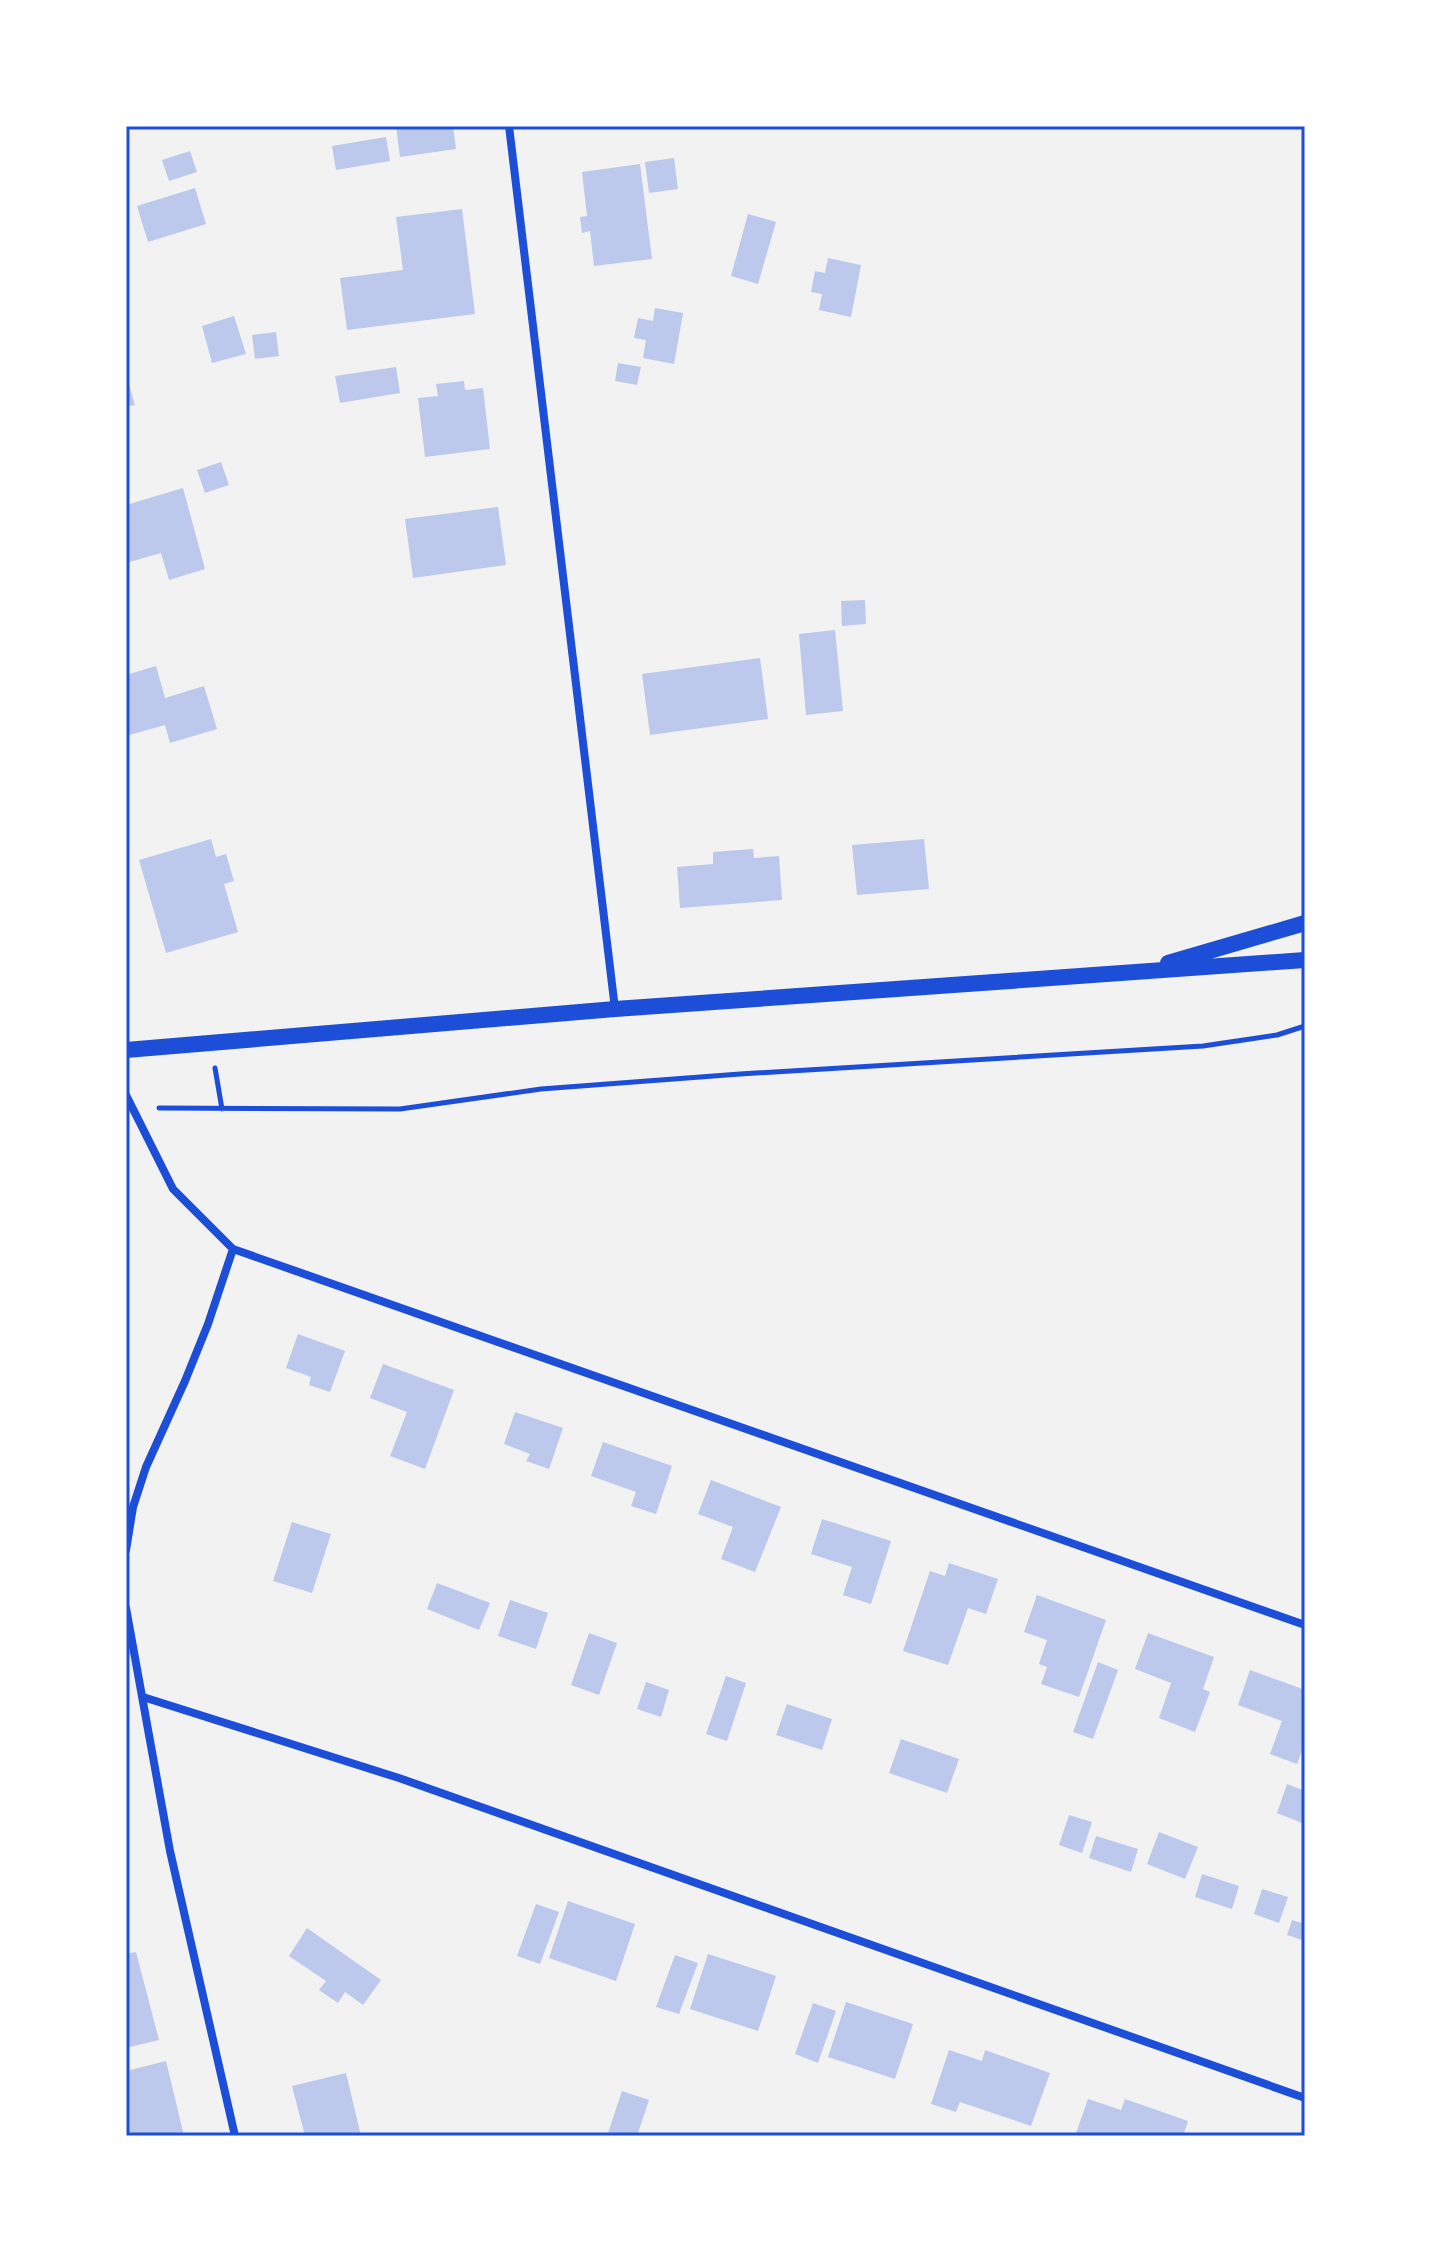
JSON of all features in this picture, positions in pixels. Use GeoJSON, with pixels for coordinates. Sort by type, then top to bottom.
{"type":"FeatureCollection","features":[{"type":"Feature","properties":{"kind":"main road"},"geometry":{"type":"LineString","coordinates":[[1136,972],[1305,923]]}},
{"type":"Feature","properties":{"kind":"main road"},"geometry":{"type":"LineString","coordinates":[[126,1050],[615,1009],[1305,960]]}},
{"type":"Feature","properties":{"kind":"street"},"geometry":{"type":"LineString","coordinates":[[509,126],[615,1009]]}},
{"type":"Feature","properties":{"kind":"street"},"geometry":{"type":"LineString","coordinates":[[126,1095],[173,1189],[233,1249],[1305,1625]]}},
{"type":"Feature","properties":{"kind":"street"},"geometry":{"type":"LineString","coordinates":[[126,1550],[133,1507],[146,1467],[208,1324],[233,1249]]}},
{"type":"Feature","properties":{"kind":"street"},"geometry":{"type":"LineString","coordinates":[[126,1608],[170,1851],[235,2136]]}},
{"type":"Feature","properties":{"kind":"street"},"geometry":{"type":"LineString","coordinates":[[143,1697],[399,1778],[1305,2098]]}},
{"type":"Feature","properties":{"kind":"path"},"geometry":{"type":"LineString","coordinates":[[133,1111],[172,1107],[222,1110],[400,1109],[541,1089],[1203,1046],[1277,1035],[1305,1026]]}},
{"type":"Feature","properties":{"kind":"path"},"geometry":{"type":"LineString","coordinates":[[212,1043],[222,1110]]}},
{"type":"Feature","properties":{"kind":"building"},"geometry":{"type":"Polygon","coordinates":[[[396,126],[453,126],[456,149],[400,157],[396,126]]]}},
{"type":"Feature","properties":{"kind":"building"},"geometry":{"type":"Polygon","coordinates":[[[386,137],[390,161],[336,170],[332,146],[386,137]]]}},
{"type":"Feature","properties":{"kind":"building"},"geometry":{"type":"Polygon","coordinates":[[[190,151],[197,172],[169,181],[162,160],[190,151]]]}},
{"type":"Feature","properties":{"kind":"building"},"geometry":{"type":"Polygon","coordinates":[[[674,158],[678,189],[649,193],[645,162],[674,158]]]}},
{"type":"Feature","properties":{"kind":"building"},"geometry":{"type":"Polygon","coordinates":[[[640,164],[652,259],[594,266],[590,231],[582,233],[580,217],[587,216],[582,172],[640,164]]]}},
{"type":"Feature","properties":{"kind":"building"},"geometry":{"type":"Polygon","coordinates":[[[195,188],[206,224],[148,242],[137,206],[195,188]]]}},
{"type":"Feature","properties":{"kind":"building"},"geometry":{"type":"Polygon","coordinates":[[[462,209],[475,314],[347,330],[340,278],[403,270],[396,217],[462,209]]]}},
{"type":"Feature","properties":{"kind":"building"},"geometry":{"type":"Polygon","coordinates":[[[748,214],[776,222],[758,284],[731,276],[748,214]]]}},
{"type":"Feature","properties":{"kind":"building"},"geometry":{"type":"Polygon","coordinates":[[[828,258],[861,265],[851,317],[819,310],[822,294],[811,292],[815,271],[825,273],[828,258]]]}},
{"type":"Feature","properties":{"kind":"building"},"geometry":{"type":"Polygon","coordinates":[[[655,308],[683,313],[674,364],[643,358],[646,340],[634,338],[638,318],[653,321],[655,308]]]}},
{"type":"Feature","properties":{"kind":"building"},"geometry":{"type":"Polygon","coordinates":[[[234,316],[246,354],[212,363],[202,326],[234,316]]]}},
{"type":"Feature","properties":{"kind":"building"},"geometry":{"type":"Polygon","coordinates":[[[276,332],[279,356],[255,359],[252,335],[276,332]]]}},
{"type":"Feature","properties":{"kind":"building"},"geometry":{"type":"Polygon","coordinates":[[[618,363],[641,367],[637,385],[615,381],[618,363]]]}},
{"type":"Feature","properties":{"kind":"building"},"geometry":{"type":"Polygon","coordinates":[[[396,367],[400,393],[340,403],[335,376],[396,367]]]}},
{"type":"Feature","properties":{"kind":"building"},"geometry":{"type":"Polygon","coordinates":[[[126,375],[135,405],[126,407],[126,375]]]}},
{"type":"Feature","properties":{"kind":"building"},"geometry":{"type":"Polygon","coordinates":[[[464,381],[465,390],[483,388],[490,449],[425,457],[418,398],[438,396],[436,384],[464,381]]]}},
{"type":"Feature","properties":{"kind":"building"},"geometry":{"type":"Polygon","coordinates":[[[221,462],[229,485],[205,493],[197,470],[221,462]]]}},
{"type":"Feature","properties":{"kind":"building"},"geometry":{"type":"Polygon","coordinates":[[[183,488],[205,569],[169,580],[161,553],[126,563],[126,505],[183,488]]]}},
{"type":"Feature","properties":{"kind":"building"},"geometry":{"type":"Polygon","coordinates":[[[498,507],[506,565],[413,578],[405,519],[498,507]]]}},
{"type":"Feature","properties":{"kind":"building"},"geometry":{"type":"Polygon","coordinates":[[[865,600],[866,624],[842,626],[841,601],[865,600]]]}},
{"type":"Feature","properties":{"kind":"building"},"geometry":{"type":"Polygon","coordinates":[[[835,630],[843,711],[806,715],[799,634],[835,630]]]}},
{"type":"Feature","properties":{"kind":"building"},"geometry":{"type":"Polygon","coordinates":[[[760,658],[768,719],[650,735],[642,674],[760,658]]]}},
{"type":"Feature","properties":{"kind":"building"},"geometry":{"type":"Polygon","coordinates":[[[156,666],[165,698],[204,686],[217,729],[170,743],[165,725],[126,736],[126,675],[156,666]]]}},
{"type":"Feature","properties":{"kind":"building"},"geometry":{"type":"Polygon","coordinates":[[[211,839],[216,857],[226,854],[234,881],[224,884],[238,932],[166,953],[139,860],[211,839]]]}},
{"type":"Feature","properties":{"kind":"building"},"geometry":{"type":"Polygon","coordinates":[[[924,839],[929,889],[857,895],[852,845],[924,839]]]}},
{"type":"Feature","properties":{"kind":"building"},"geometry":{"type":"Polygon","coordinates":[[[753,849],[754,858],[779,856],[782,900],[680,908],[677,867],[713,864],[713,852],[753,849]]]}},
{"type":"Feature","properties":{"kind":"building"},"geometry":{"type":"Polygon","coordinates":[[[298,1334],[345,1351],[330,1392],[309,1385],[311,1377],[286,1368],[298,1334]]]}},
{"type":"Feature","properties":{"kind":"building"},"geometry":{"type":"Polygon","coordinates":[[[383,1364],[454,1390],[425,1469],[390,1456],[407,1412],[370,1398],[383,1364]]]}},
{"type":"Feature","properties":{"kind":"building"},"geometry":{"type":"Polygon","coordinates":[[[515,1412],[563,1428],[549,1469],[526,1461],[530,1454],[504,1444],[515,1412]]]}},
{"type":"Feature","properties":{"kind":"building"},"geometry":{"type":"Polygon","coordinates":[[[603,1442],[672,1466],[656,1514],[631,1506],[636,1492],[591,1476],[603,1442]]]}},
{"type":"Feature","properties":{"kind":"building"},"geometry":{"type":"Polygon","coordinates":[[[711,1480],[781,1507],[755,1572],[721,1559],[733,1527],[698,1514],[711,1480]]]}},
{"type":"Feature","properties":{"kind":"building"},"geometry":{"type":"Polygon","coordinates":[[[822,1519],[891,1541],[871,1604],[843,1595],[852,1567],[811,1554],[822,1519]]]}},
{"type":"Feature","properties":{"kind":"building"},"geometry":{"type":"Polygon","coordinates":[[[292,1522],[331,1534],[312,1593],[273,1581],[292,1522]]]}},
{"type":"Feature","properties":{"kind":"building"},"geometry":{"type":"Polygon","coordinates":[[[949,1563],[998,1579],[986,1614],[968,1608],[948,1665],[903,1651],[930,1571],[945,1576],[949,1563]]]}},
{"type":"Feature","properties":{"kind":"building"},"geometry":{"type":"Polygon","coordinates":[[[437,1583],[490,1603],[479,1630],[427,1609],[437,1583]]]}},
{"type":"Feature","properties":{"kind":"building"},"geometry":{"type":"Polygon","coordinates":[[[1037,1595],[1106,1620],[1079,1697],[1041,1684],[1047,1667],[1039,1664],[1047,1640],[1024,1632],[1037,1595]]]}},
{"type":"Feature","properties":{"kind":"building"},"geometry":{"type":"Polygon","coordinates":[[[510,1600],[548,1613],[536,1649],[498,1636],[510,1600]]]}},
{"type":"Feature","properties":{"kind":"building"},"geometry":{"type":"Polygon","coordinates":[[[589,1633],[617,1643],[599,1695],[571,1685],[589,1633]]]}},
{"type":"Feature","properties":{"kind":"building"},"geometry":{"type":"Polygon","coordinates":[[[1148,1633],[1214,1657],[1203,1689],[1210,1692],[1195,1732],[1159,1718],[1171,1683],[1135,1669],[1148,1633]]]}},
{"type":"Feature","properties":{"kind":"building"},"geometry":{"type":"Polygon","coordinates":[[[1098,1662],[1118,1670],[1093,1739],[1073,1732],[1098,1662]]]}},
{"type":"Feature","properties":{"kind":"building"},"geometry":{"type":"Polygon","coordinates":[[[1250,1670],[1305,1690],[1305,1742],[1297,1764],[1270,1754],[1282,1721],[1238,1705],[1250,1670]]]}},
{"type":"Feature","properties":{"kind":"building"},"geometry":{"type":"Polygon","coordinates":[[[726,1676],[746,1683],[727,1741],[706,1734],[726,1676]]]}},
{"type":"Feature","properties":{"kind":"building"},"geometry":{"type":"Polygon","coordinates":[[[646,1682],[669,1690],[661,1717],[637,1709],[646,1682]]]}},
{"type":"Feature","properties":{"kind":"building"},"geometry":{"type":"Polygon","coordinates":[[[787,1704],[832,1719],[822,1750],[776,1735],[787,1704]]]}},
{"type":"Feature","properties":{"kind":"building"},"geometry":{"type":"Polygon","coordinates":[[[901,1739],[959,1759],[947,1793],[889,1773],[901,1739]]]}},
{"type":"Feature","properties":{"kind":"building"},"geometry":{"type":"Polygon","coordinates":[[[1287,1784],[1305,1791],[1302,1823],[1277,1813],[1287,1784]]]}},
{"type":"Feature","properties":{"kind":"building"},"geometry":{"type":"Polygon","coordinates":[[[1069,1815],[1092,1822],[1082,1853],[1059,1845],[1069,1815]]]}},
{"type":"Feature","properties":{"kind":"building"},"geometry":{"type":"Polygon","coordinates":[[[1159,1832],[1198,1847],[1185,1879],[1147,1864],[1159,1832]]]}},
{"type":"Feature","properties":{"kind":"building"},"geometry":{"type":"Polygon","coordinates":[[[1096,1836],[1138,1849],[1131,1872],[1089,1858],[1096,1836]]]}},
{"type":"Feature","properties":{"kind":"building"},"geometry":{"type":"Polygon","coordinates":[[[1202,1874],[1239,1886],[1232,1909],[1195,1897],[1202,1874]]]}},
{"type":"Feature","properties":{"kind":"building"},"geometry":{"type":"Polygon","coordinates":[[[1262,1889],[1288,1897],[1279,1923],[1254,1914],[1262,1889]]]}},
{"type":"Feature","properties":{"kind":"building"},"geometry":{"type":"Polygon","coordinates":[[[568,1901],[635,1924],[616,1981],[549,1958],[568,1901]]]}},
{"type":"Feature","properties":{"kind":"building"},"geometry":{"type":"Polygon","coordinates":[[[536,1904],[559,1912],[540,1964],[517,1956],[536,1904]]]}},
{"type":"Feature","properties":{"kind":"building"},"geometry":{"type":"Polygon","coordinates":[[[1292,1920],[1305,1924],[1305,1941],[1287,1935],[1292,1920]]]}},
{"type":"Feature","properties":{"kind":"building"},"geometry":{"type":"Polygon","coordinates":[[[307,1928],[381,1980],[363,2005],[345,1992],[338,2003],[319,1990],[326,1981],[289,1956],[307,1928]]]}},
{"type":"Feature","properties":{"kind":"building"},"geometry":{"type":"Polygon","coordinates":[[[136,1952],[159,2040],[126,2048],[126,1954],[136,1952]]]}},
{"type":"Feature","properties":{"kind":"building"},"geometry":{"type":"Polygon","coordinates":[[[708,1954],[776,1976],[758,2031],[690,2009],[708,1954]]]}},
{"type":"Feature","properties":{"kind":"building"},"geometry":{"type":"Polygon","coordinates":[[[675,1955],[698,1963],[679,2014],[656,2007],[675,1955]]]}},
{"type":"Feature","properties":{"kind":"building"},"geometry":{"type":"Polygon","coordinates":[[[846,2002],[913,2024],[895,2079],[828,2057],[846,2002]]]}},
{"type":"Feature","properties":{"kind":"building"},"geometry":{"type":"Polygon","coordinates":[[[813,2003],[836,2011],[818,2063],[795,2054],[813,2003]]]}},
{"type":"Feature","properties":{"kind":"building"},"geometry":{"type":"Polygon","coordinates":[[[949,2050],[982,2061],[985,2050],[1050,2073],[1031,2126],[960,2102],[956,2112],[931,2104],[949,2050]]]}},
{"type":"Feature","properties":{"kind":"building"},"geometry":{"type":"Polygon","coordinates":[[[166,2061],[184,2136],[126,2136],[126,2071],[166,2061]]]}},
{"type":"Feature","properties":{"kind":"building"},"geometry":{"type":"Polygon","coordinates":[[[346,2073],[361,2136],[305,2136],[292,2086],[346,2073]]]}},
{"type":"Feature","properties":{"kind":"building"},"geometry":{"type":"Polygon","coordinates":[[[622,2091],[649,2100],[637,2136],[607,2136],[622,2091]]]}},
{"type":"Feature","properties":{"kind":"building"},"geometry":{"type":"Polygon","coordinates":[[[1088,2099],[1121,2110],[1125,2099],[1188,2121],[1183,2136],[1075,2136],[1088,2099]]]}}]}
